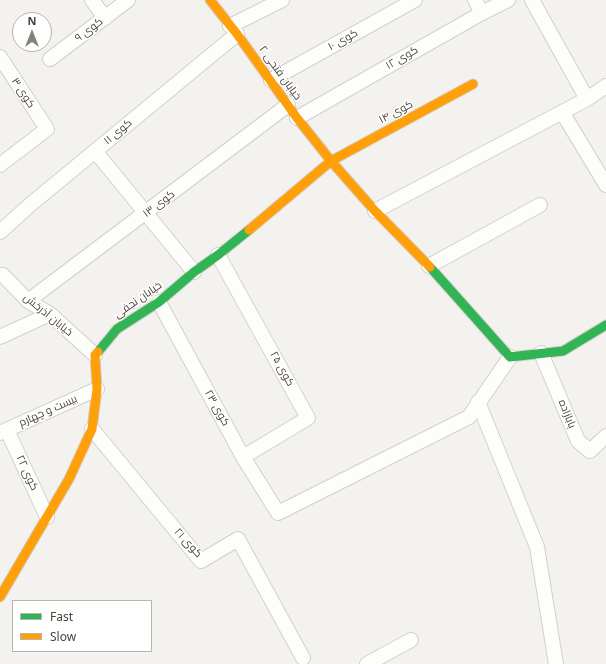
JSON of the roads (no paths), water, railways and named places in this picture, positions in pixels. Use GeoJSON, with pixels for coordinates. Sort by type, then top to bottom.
{"type":"FeatureCollection","features":[{"type":"Feature","properties":{"kind":"street"},"geometry":{"type":"LineString","coordinates":[[92,0],[105,18]]}},
{"type":"Feature","properties":{"kind":"street","name":"کوی ۹"},"geometry":{"type":"LineString","coordinates":[[50,59],[128,0]]}},
{"type":"Feature","properties":{"kind":"street","name":"خیابان فتحی ۲"},"geometry":{"type":"LineString","coordinates":[[210,0],[271,80],[297,118],[331,161],[375,211],[429,266],[510,357]]}},
{"type":"Feature","properties":{"kind":"street","name":"کوی ۱۱"},"geometry":{"type":"LineString","coordinates":[[0,232],[30,204],[95,151],[234,30],[282,0]]}},
{"type":"Feature","properties":{"kind":"street","name":"کوی ۱۰"},"geometry":{"type":"LineString","coordinates":[[271,80],[414,0]]}},
{"type":"Feature","properties":{"kind":"street"},"geometry":{"type":"LineString","coordinates":[[475,0],[482,13]]}},
{"type":"Feature","properties":{"kind":"street","name":"کوی ۱۲"},"geometry":{"type":"LineString","coordinates":[[297,118],[482,13],[508,0]]}},
{"type":"Feature","properties":{"kind":"street"},"geometry":{"type":"LineString","coordinates":[[532,0],[587,99]]}},
{"type":"Feature","properties":{"kind":"street","name":"کوی ۳"},"geometry":{"type":"LineString","coordinates":[[0,57],[47,129],[0,165]]}},
{"type":"Feature","properties":{"kind":"street","name":"کوی ۱۴"},"geometry":{"type":"LineString","coordinates":[[331,161],[474,84]]}},
{"type":"Feature","properties":{"kind":"street"},"geometry":{"type":"LineString","coordinates":[[375,211],[587,99],[606,86]]}},
{"type":"Feature","properties":{"kind":"street","name":"کوی ۱۳"},"geometry":{"type":"LineString","coordinates":[[28,301],[146,214],[288,105]]}},
{"type":"Feature","properties":{"kind":"street"},"geometry":{"type":"LineString","coordinates":[[562,112],[606,185]]}},
{"type":"Feature","properties":{"kind":"street"},"geometry":{"type":"LineString","coordinates":[[95,151],[194,272]]}},
{"type":"Feature","properties":{"kind":"street","name":"خیابان نجفی"},"geometry":{"type":"LineString","coordinates":[[95,355],[117,329],[159,302],[331,161]]}},
{"type":"Feature","properties":{"kind":"street"},"geometry":{"type":"LineString","coordinates":[[429,266],[540,205]]}},
{"type":"Feature","properties":{"kind":"street","name":"کوی ۲۵"},"geometry":{"type":"LineString","coordinates":[[218,255],[308,418],[243,457]]}},
{"type":"Feature","properties":{"kind":"street","name":"خیابان آذرخش"},"geometry":{"type":"LineString","coordinates":[[0,275],[3,275],[28,301],[50,314],[95,355]]}},
{"type":"Feature","properties":{"kind":"street","name":"کوی ۲۳"},"geometry":{"type":"LineString","coordinates":[[159,302],[243,457],[278,513],[469,417],[478,402]]}},
{"type":"Feature","properties":{"kind":"street"},"geometry":{"type":"LineString","coordinates":[[0,337],[50,314]]}},
{"type":"Feature","properties":{"kind":"street"},"geometry":{"type":"LineString","coordinates":[[556,664],[537,547],[478,402],[510,357],[563,351],[606,325]]}},
{"type":"Feature","properties":{"kind":"street","name":"بابازاده"},"geometry":{"type":"LineString","coordinates":[[541,353],[578,441],[590,451],[606,436]]}},
{"type":"Feature","properties":{"kind":"street"},"geometry":{"type":"LineString","coordinates":[[0,597],[69,479],[92,429],[97,389],[95,355]]}},
{"type":"Feature","properties":{"kind":"street","name":"بیست و چهارم"},"geometry":{"type":"LineString","coordinates":[[3,431],[97,389]]}},
{"type":"Feature","properties":{"kind":"street","name":"کوی ۲۱"},"geometry":{"type":"LineString","coordinates":[[92,429],[201,561],[238,539],[303,658]]}},
{"type":"Feature","properties":{"kind":"street","name":"کوی ۲۲"},"geometry":{"type":"LineString","coordinates":[[3,431],[47,517]]}},
{"type":"Feature","properties":{"kind":"street"},"geometry":{"type":"LineString","coordinates":[[368,664],[412,640]]}}]}
